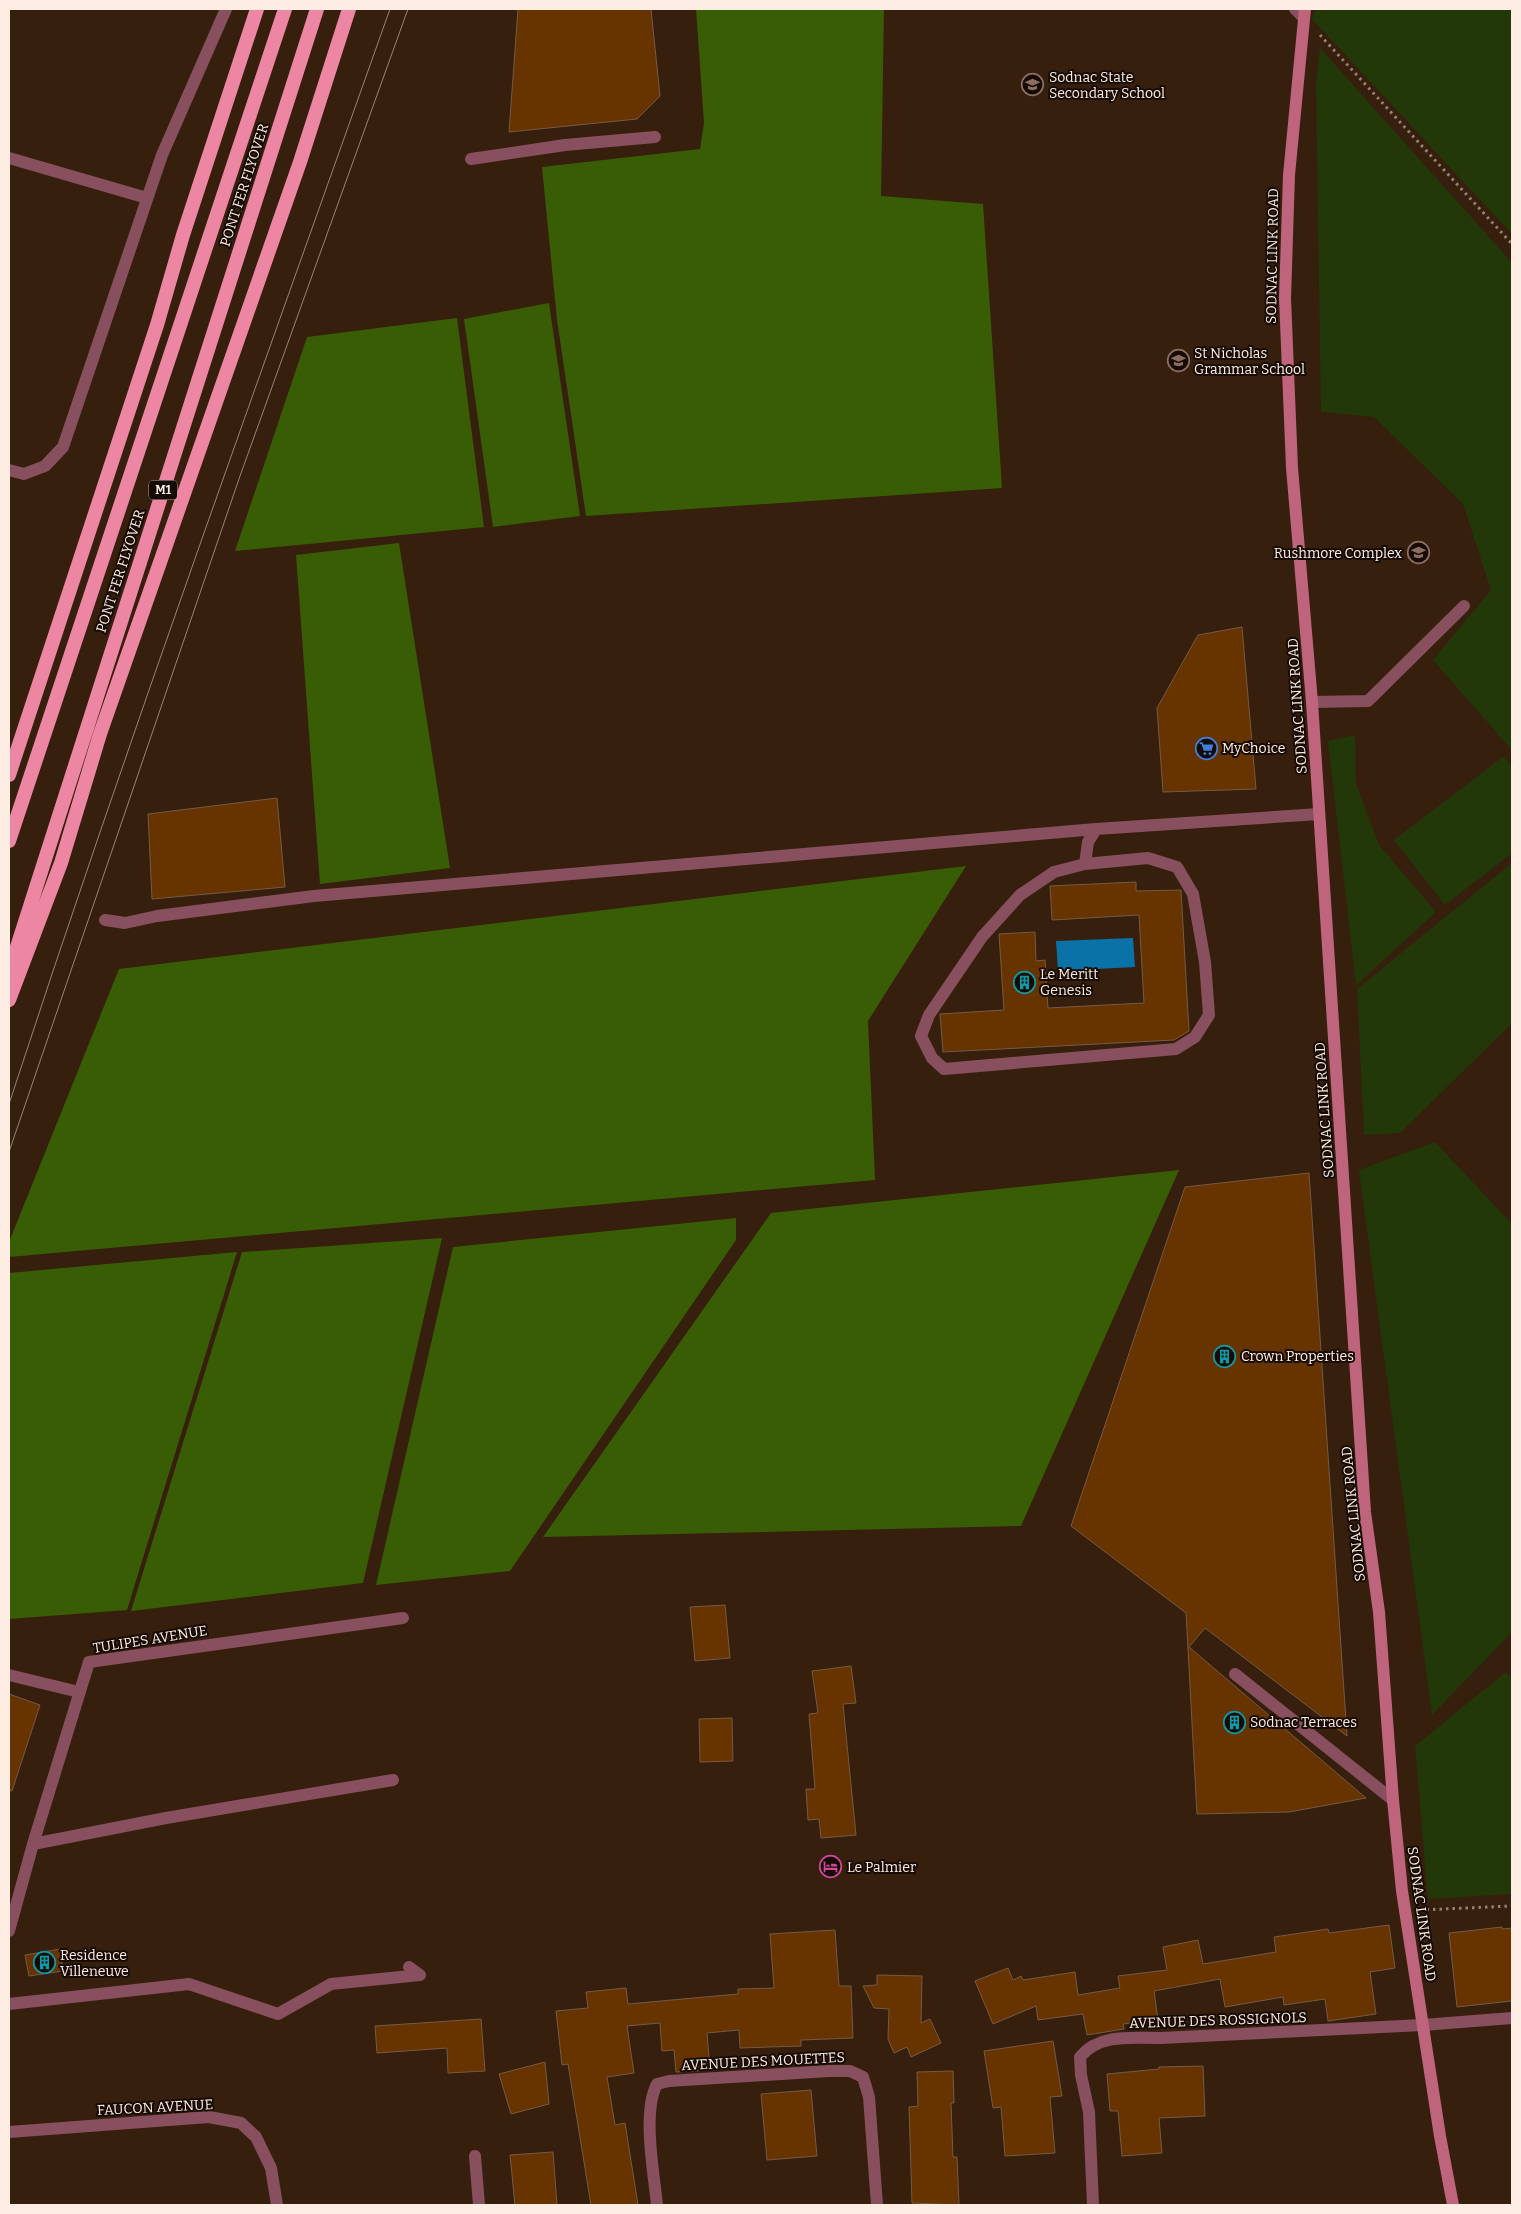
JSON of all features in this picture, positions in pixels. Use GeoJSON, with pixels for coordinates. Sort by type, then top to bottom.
{"type":"FeatureCollection","features":[{"type":"Feature","properties":{"kind":"highway"},"geometry":{"type":"LineString","coordinates":[[9,775],[157,325],[183,236],[258,9]]}},
{"type":"Feature","properties":{"kind":"highway","name":"PONT FER FLYOVER"},"geometry":{"type":"LineString","coordinates":[[9,841],[285,9]]}},
{"type":"Feature","properties":{"kind":"highway","name":"PONT FER FLYOVER"},"geometry":{"type":"LineString","coordinates":[[9,972],[317,9]]}},
{"type":"Feature","properties":{"kind":"highway"},"geometry":{"type":"LineString","coordinates":[[9,1000],[61,863],[100,734],[300,162],[349,9]]}},
{"type":"Feature","properties":{"kind":"main road","name":"SODNAC LINK ROAD"},"geometry":{"type":"LineString","coordinates":[[1301,12],[1289,175],[1285,298],[1292,468],[1320,814],[1365,1512],[1379,1612],[1393,1800],[1406,1910],[1440,2136],[1453,2205]]}},
{"type":"Feature","properties":{"kind":"street"},"geometry":{"type":"LineString","coordinates":[[9,470],[24,474],[45,466],[63,447],[162,155],[226,9]]}},
{"type":"Feature","properties":{"kind":"street"},"geometry":{"type":"LineString","coordinates":[[471,159],[565,145],[655,136]]}},
{"type":"Feature","properties":{"kind":"street"},"geometry":{"type":"LineString","coordinates":[[9,158],[147,198]]}},
{"type":"Feature","properties":{"kind":"street"},"geometry":{"type":"LineString","coordinates":[[1312,702],[1368,702],[1464,606]]}},
{"type":"Feature","properties":{"kind":"street"},"geometry":{"type":"LineString","coordinates":[[106,920],[125,923],[157,916],[314,896],[1096,829],[1320,814]]}},
{"type":"Feature","properties":{"kind":"street"},"geometry":{"type":"LineString","coordinates":[[1086,864],[1088,842],[1096,829]]}},
{"type":"Feature","properties":{"kind":"street"},"geometry":{"type":"LineString","coordinates":[[1148,858],[1177,867],[1192,894],[1204,962],[1209,1015],[1196,1037],[1176,1049],[944,1069],[932,1058],[922,1036],[928,1015],[960,968],[982,937],[1020,895],[1054,872],[1086,864],[1148,858]]}},
{"type":"Feature","properties":{"kind":"street","name":"TULIPES AVENUE"},"geometry":{"type":"LineString","coordinates":[[9,1931],[33,1844],[89,1662],[403,1618]]}},
{"type":"Feature","properties":{"kind":"street"},"geometry":{"type":"LineString","coordinates":[[1235,1674],[1393,1800]]}},
{"type":"Feature","properties":{"kind":"street"},"geometry":{"type":"LineString","coordinates":[[9,1675],[79,1692]]}},
{"type":"Feature","properties":{"kind":"street"},"geometry":{"type":"LineString","coordinates":[[33,1844],[166,1818],[393,1780]]}},
{"type":"Feature","properties":{"kind":"street"},"geometry":{"type":"LineString","coordinates":[[9,2004],[189,1984],[278,2014],[331,1984],[420,1975],[410,1967]]}},
{"type":"Feature","properties":{"kind":"street","name":"AVENUE DES ROSSIGNOLS"},"geometry":{"type":"LineString","coordinates":[[1093,2205],[1089,2112],[1081,2075],[1080,2057],[1089,2047],[1102,2042],[1124,2038],[1162,2038],[1423,2025],[1512,2018]]}},
{"type":"Feature","properties":{"kind":"street","name":"AVENUE DES MOUETTES"},"geometry":{"type":"LineString","coordinates":[[657,2205],[650,2116],[652,2093],[657,2084],[668,2080],[830,2071],[850,2072],[863,2078],[869,2097],[877,2205]]}},
{"type":"Feature","properties":{"kind":"street","name":"FAUCON AVENUE"},"geometry":{"type":"LineString","coordinates":[[9,2132],[209,2116],[241,2123],[256,2137],[271,2168],[277,2205]]}},
{"type":"Feature","properties":{"kind":"street"},"geometry":{"type":"LineString","coordinates":[[475,2156],[479,2205]]}},
{"type":"Feature","properties":{"kind":"path"},"geometry":{"type":"LineString","coordinates":[[1301,12],[1512,244]]}},
{"type":"Feature","properties":{"kind":"path"},"geometry":{"type":"LineString","coordinates":[[1406,1910],[1512,1906]]}},
{"type":"Feature","properties":{"kind":"green space"},"geometry":{"type":"Polygon","coordinates":[[[696,9],[884,9],[881,196],[983,204],[1002,488],[586,516],[557,320],[542,167],[700,149],[704,123],[696,9]]]}},
{"type":"Feature","properties":{"kind":"green space"},"geometry":{"type":"Polygon","coordinates":[[[1316,9],[1512,9],[1512,234],[1312,19],[1316,9]]]}},
{"type":"Feature","properties":{"kind":"green space"},"geometry":{"type":"Polygon","coordinates":[[[1320,48],[1512,263],[1512,750],[1433,660],[1491,590],[1463,504],[1374,417],[1321,412],[1316,85],[1320,48]]]}},
{"type":"Feature","properties":{"kind":"green space"},"geometry":{"type":"Polygon","coordinates":[[[549,303],[580,516],[493,527],[464,319],[549,303]]]}},
{"type":"Feature","properties":{"kind":"green space"},"geometry":{"type":"Polygon","coordinates":[[[457,318],[484,527],[235,551],[307,337],[457,318]]]}},
{"type":"Feature","properties":{"kind":"green space"},"geometry":{"type":"Polygon","coordinates":[[[399,543],[450,868],[320,884],[296,555],[399,543]]]}},
{"type":"Feature","properties":{"kind":"green space"},"geometry":{"type":"Polygon","coordinates":[[[1355,735],[1356,784],[1379,845],[1436,912],[1356,985],[1328,741],[1355,735]]]}},
{"type":"Feature","properties":{"kind":"green space"},"geometry":{"type":"Polygon","coordinates":[[[1504,756],[1512,767],[1512,853],[1445,905],[1394,840],[1504,756]]]}},
{"type":"Feature","properties":{"kind":"green space"},"geometry":{"type":"Polygon","coordinates":[[[1512,863],[1512,1023],[1400,1133],[1364,1135],[1357,989],[1512,863]]]}},
{"type":"Feature","properties":{"kind":"green space"},"geometry":{"type":"Polygon","coordinates":[[[966,866],[868,1021],[875,1180],[9,1257],[9,1242],[119,969],[966,866]]]}},
{"type":"Feature","properties":{"kind":"green space"},"geometry":{"type":"Polygon","coordinates":[[[1435,1142],[1512,1224],[1512,1632],[1432,1715],[1359,1170],[1435,1142]]]}},
{"type":"Feature","properties":{"kind":"green space"},"geometry":{"type":"Polygon","coordinates":[[[1179,1170],[1021,1526],[543,1537],[771,1213],[1179,1170]]]}},
{"type":"Feature","properties":{"kind":"green space"},"geometry":{"type":"Polygon","coordinates":[[[736,1218],[736,1240],[510,1571],[376,1585],[453,1247],[736,1218]]]}},
{"type":"Feature","properties":{"kind":"green space"},"geometry":{"type":"Polygon","coordinates":[[[442,1238],[363,1583],[131,1611],[242,1252],[442,1238]]]}},
{"type":"Feature","properties":{"kind":"green space"},"geometry":{"type":"Polygon","coordinates":[[[237,1252],[127,1610],[9,1619],[9,1273],[237,1252]]]}},
{"type":"Feature","properties":{"kind":"green space"},"geometry":{"type":"Polygon","coordinates":[[[1506,1672],[1512,1679],[1512,1894],[1428,1899],[1415,1746],[1506,1672]]]}},
{"type":"Feature","properties":{"kind":"water"},"geometry":{"type":"Polygon","coordinates":[[[1133,938],[1135,967],[1058,971],[1056,941],[1133,938]]]}},
{"type":"Feature","properties":{"kind":"building"},"geometry":{"type":"Polygon","coordinates":[[[518,9],[651,9],[660,96],[637,119],[509,132],[518,9]]]}},
{"type":"Feature","properties":{"kind":"building","name":"MyChoice"},"geometry":{"type":"Polygon","coordinates":[[[1242,627],[1256,789],[1163,792],[1157,708],[1198,635],[1242,627]]]}},
{"type":"Feature","properties":{"kind":"building"},"geometry":{"type":"Polygon","coordinates":[[[277,798],[285,887],[152,899],[148,814],[277,798]]]}},
{"type":"Feature","properties":{"kind":"building","name":"Le Meritt Genesis"},"geometry":{"type":"Polygon","coordinates":[[[1136,882],[1136,891],[1181,890],[1189,1031],[1174,1040],[943,1052],[940,1014],[1004,1010],[999,934],[1035,932],[1036,961],[1045,960],[1048,1008],[1144,1003],[1139,915],[1052,920],[1050,886],[1136,882]]]}},
{"type":"Feature","properties":{"kind":"building","name":"Crown Properties"},"geometry":{"type":"Polygon","coordinates":[[[1309,1173],[1347,1736],[1205,1628],[1189,1647],[1366,1798],[1289,1812],[1197,1814],[1186,1613],[1071,1526],[1185,1187],[1309,1173]]]}},
{"type":"Feature","properties":{"kind":"building"},"geometry":{"type":"Polygon","coordinates":[[[725,1605],[730,1658],[695,1661],[690,1607],[725,1605]]]}},
{"type":"Feature","properties":{"kind":"building"},"geometry":{"type":"Polygon","coordinates":[[[851,1666],[856,1703],[843,1704],[856,1835],[821,1838],[819,1819],[808,1820],[806,1789],[815,1789],[809,1714],[818,1713],[812,1671],[851,1666]]]}},
{"type":"Feature","properties":{"kind":"building"},"geometry":{"type":"Polygon","coordinates":[[[9,1694],[40,1705],[12,1791],[9,1790],[9,1694]]]}},
{"type":"Feature","properties":{"kind":"building"},"geometry":{"type":"Polygon","coordinates":[[[732,1718],[733,1761],[700,1762],[699,1719],[732,1718]]]}},
{"type":"Feature","properties":{"kind":"building"},"geometry":{"type":"Polygon","coordinates":[[[1389,1925],[1395,1968],[1370,1972],[1376,2014],[1328,2021],[1325,1999],[1284,2005],[1283,1997],[1225,2007],[1220,1979],[1154,1991],[1158,2020],[1123,2024],[1124,2029],[1087,2035],[1083,2014],[1038,2020],[1036,2006],[993,2024],[975,1981],[1008,1968],[1013,1980],[1021,1976],[1023,1980],[1075,1972],[1078,1995],[1120,1988],[1118,1976],[1167,1970],[1163,1947],[1198,1940],[1203,1964],[1276,1952],[1274,1937],[1328,1929],[1329,1933],[1389,1925]]]}},
{"type":"Feature","properties":{"kind":"building"},"geometry":{"type":"Polygon","coordinates":[[[1502,1927],[1502,1929],[1512,1928],[1512,2001],[1457,2007],[1449,1933],[1502,1927]]]}},
{"type":"Feature","properties":{"kind":"building"},"geometry":{"type":"Polygon","coordinates":[[[835,1930],[839,1986],[851,1986],[853,2038],[801,2040],[801,2046],[740,2048],[739,2030],[707,2033],[710,2070],[676,2072],[674,2050],[662,2051],[660,2023],[627,2026],[634,2073],[607,2077],[615,2125],[625,2123],[638,2205],[591,2205],[568,2064],[562,2065],[556,2011],[588,2008],[586,1992],[626,1988],[628,2004],[738,1994],[738,1989],[774,1988],[770,1934],[835,1930]]]}},
{"type":"Feature","properties":{"kind":"building","name":"Residence Villeneuve"},"geometry":{"type":"Polygon","coordinates":[[[60,1949],[63,1971],[29,1976],[25,1955],[60,1949]]]}},
{"type":"Feature","properties":{"kind":"building"},"geometry":{"type":"Polygon","coordinates":[[[877,1975],[922,1976],[921,2023],[930,2019],[941,2043],[911,2057],[907,2047],[894,2053],[888,2039],[889,2009],[874,2008],[863,1986],[877,1985],[877,1975]]]}},
{"type":"Feature","properties":{"kind":"building"},"geometry":{"type":"Polygon","coordinates":[[[481,2019],[485,2071],[448,2073],[447,2048],[377,2053],[375,2026],[481,2019]]]}},
{"type":"Feature","properties":{"kind":"building"},"geometry":{"type":"Polygon","coordinates":[[[1053,2041],[1062,2096],[1050,2097],[1055,2153],[1005,2156],[1001,2107],[993,2108],[984,2051],[1053,2041]]]}},
{"type":"Feature","properties":{"kind":"building"},"geometry":{"type":"Polygon","coordinates":[[[545,2062],[549,2104],[511,2114],[499,2074],[545,2062]]]}},
{"type":"Feature","properties":{"kind":"building"},"geometry":{"type":"Polygon","coordinates":[[[1203,2066],[1205,2116],[1159,2118],[1162,2153],[1122,2156],[1118,2111],[1110,2111],[1107,2074],[1159,2069],[1159,2067],[1203,2066]]]}},
{"type":"Feature","properties":{"kind":"building"},"geometry":{"type":"Polygon","coordinates":[[[953,2071],[954,2103],[951,2103],[953,2157],[957,2157],[959,2205],[912,2203],[909,2107],[918,2106],[917,2072],[953,2071]]]}},
{"type":"Feature","properties":{"kind":"building"},"geometry":{"type":"Polygon","coordinates":[[[811,2090],[817,2156],[767,2160],[761,2094],[811,2090]]]}},
{"type":"Feature","properties":{"kind":"building"},"geometry":{"type":"Polygon","coordinates":[[[553,2152],[557,2205],[515,2205],[510,2155],[553,2152]]]}},
{"type":"Feature","properties":{"kind":"tram line"},"geometry":{"type":"LineString","coordinates":[[9,1104],[148,692],[390,9]]}},
{"type":"Feature","properties":{"kind":"tram line"},"geometry":{"type":"LineString","coordinates":[[9,1152],[240,476],[408,9]]}},
{"type":"Feature","properties":{"kind":"place","name":"Sodnac State Secondary School"},"geometry":{"type":"Point","coordinates":[1033,85]}},
{"type":"Feature","properties":{"kind":"place","name":"St Nicholas Grammar School"},"geometry":{"type":"Point","coordinates":[1178,361]}},
{"type":"Feature","properties":{"kind":"place","name":"Rushmore Complex"},"geometry":{"type":"Point","coordinates":[1418,553]}},
{"type":"Feature","properties":{"kind":"place","name":"MyChoice"},"geometry":{"type":"Point","coordinates":[1206,748]}},
{"type":"Feature","properties":{"kind":"place","name":"Le Meritt Genesis"},"geometry":{"type":"Point","coordinates":[1024,982]}},
{"type":"Feature","properties":{"kind":"place","name":"Crown Properties"},"geometry":{"type":"Point","coordinates":[1225,1356]}},
{"type":"Feature","properties":{"kind":"place","name":"Sodnac Terraces"},"geometry":{"type":"Point","coordinates":[1234,1722]}},
{"type":"Feature","properties":{"kind":"place","name":"Le Palmier"},"geometry":{"type":"Point","coordinates":[831,1867]}},
{"type":"Feature","properties":{"kind":"place","name":"Residence Villeneuve"},"geometry":{"type":"Point","coordinates":[44,1963]}}]}
